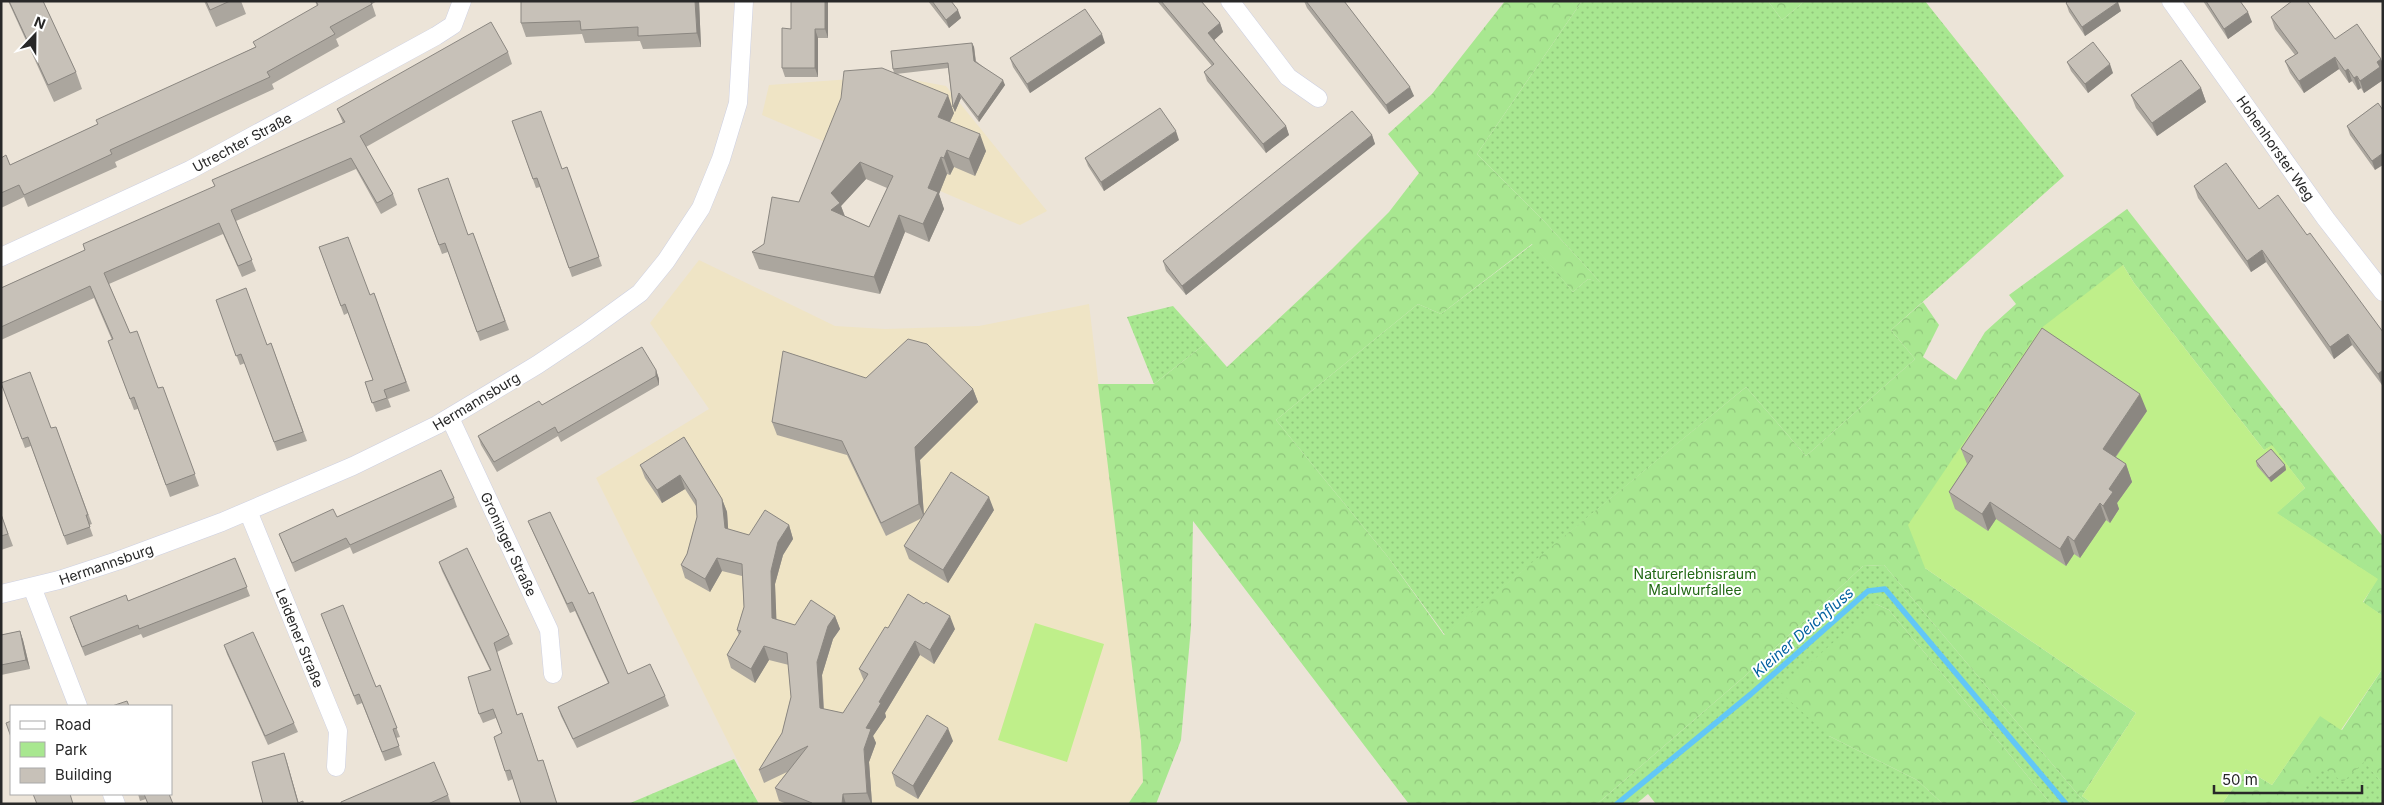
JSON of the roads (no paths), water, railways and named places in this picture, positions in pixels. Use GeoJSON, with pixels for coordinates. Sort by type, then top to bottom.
{"type":"FeatureCollection","features":[{"type":"Feature","properties":{"kind":"street","name":"Utrechter Straße"},"geometry":{"type":"LineString","coordinates":[[1,257],[190,170],[436,36],[453,25],[462,8],[462,1]]}},
{"type":"Feature","properties":{"kind":"street","name":"Hermannsburg"},"geometry":{"type":"LineString","coordinates":[[1,594],[32,587],[117,561],[248,511],[353,466],[450,418],[585,333],[640,293],[666,261],[701,208],[716,173],[738,103],[744,1]]}},
{"type":"Feature","properties":{"kind":"street"},"geometry":{"type":"LineString","coordinates":[[1230,1],[1288,77],[1318,98]]}},
{"type":"Feature","properties":{"kind":"street","name":"Hohenhorster Weg"},"geometry":{"type":"LineString","coordinates":[[2171,1],[2326,219],[2383,292]]}},
{"type":"Feature","properties":{"kind":"street","name":"Groninger Straße"},"geometry":{"type":"LineString","coordinates":[[450,418],[549,630],[552,674]]}},
{"type":"Feature","properties":{"kind":"street","name":"Leidener Straße"},"geometry":{"type":"LineString","coordinates":[[248,511],[338,731],[336,768]]}},
{"type":"Feature","properties":{"kind":"street"},"geometry":{"type":"LineString","coordinates":[[32,587],[78,705]]}},
{"type":"Feature","properties":{"kind":"waterway","name":"Kleiner Deichfluss"},"geometry":{"type":"LineString","coordinates":[[1617,804],[1751,694],[1868,591],[1885,589],[2066,804]]}},
{"type":"Feature","properties":{"kind":"park label","name":"Naturerlebnisraum Maulwurfallee"},"geometry":{"type":"Point","coordinates":[1695,582]}}]}
